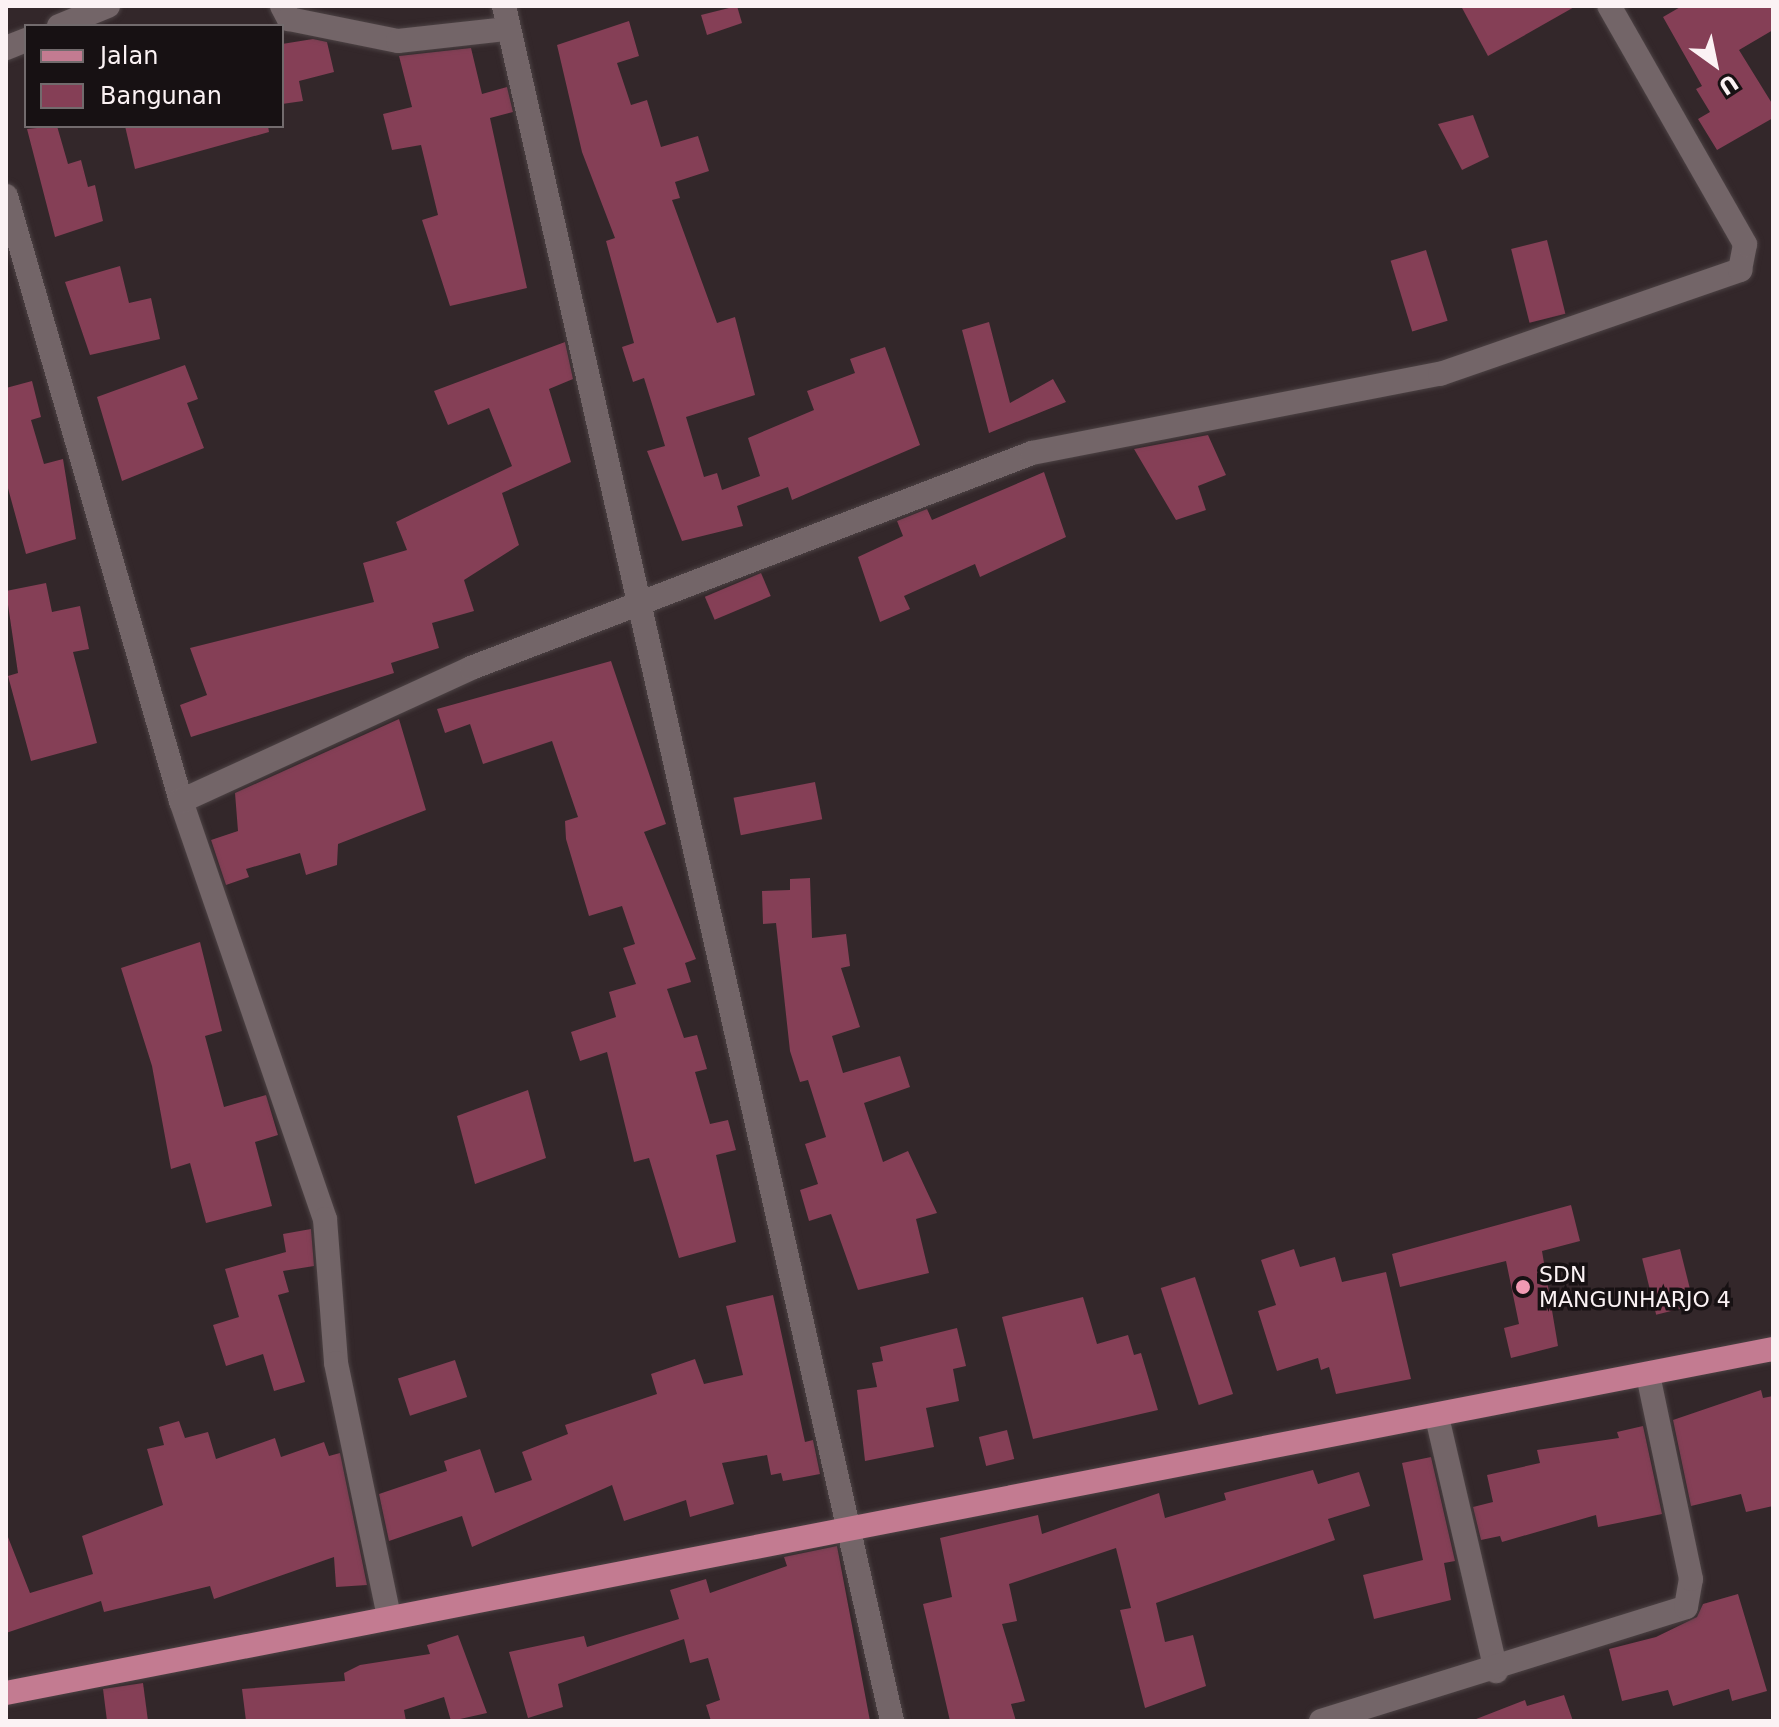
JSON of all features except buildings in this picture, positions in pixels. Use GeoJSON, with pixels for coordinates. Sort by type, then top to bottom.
{"type":"FeatureCollection","features":[{"type":"Feature","properties":{"kind":"main road"},"geometry":{"type":"LineString","coordinates":[[6,1693],[389,1616],[1437,1417],[1773,1349]]}},
{"type":"Feature","properties":{"kind":"street"},"geometry":{"type":"LineString","coordinates":[[64,24],[108,6]]}},
{"type":"Feature","properties":{"kind":"street"},"geometry":{"type":"LineString","coordinates":[[282,6],[289,19],[398,41],[506,17],[636,601],[851,1527],[892,1721]]}},
{"type":"Feature","properties":{"kind":"street"},"geometry":{"type":"LineString","coordinates":[[181,801],[294,744],[636,601],[1032,453],[1440,374],[1740,270],[1745,244],[1616,9]]}},
{"type":"Feature","properties":{"kind":"street"},"geometry":{"type":"LineString","coordinates":[[6,196],[181,801],[325,1219],[336,1363],[389,1616]]}},
{"type":"Feature","properties":{"kind":"street"},"geometry":{"type":"LineString","coordinates":[[1321,1721],[1678,1615],[1691,1598],[1648,1375]]}},
{"type":"Feature","properties":{"kind":"street"},"geometry":{"type":"LineString","coordinates":[[1437,1417],[1496,1671]]}},
{"type":"Feature","properties":{"kind":"place","name":"SDN MANGUNHARJO 4"},"geometry":{"type":"Point","coordinates":[1523,1287]}}]}
